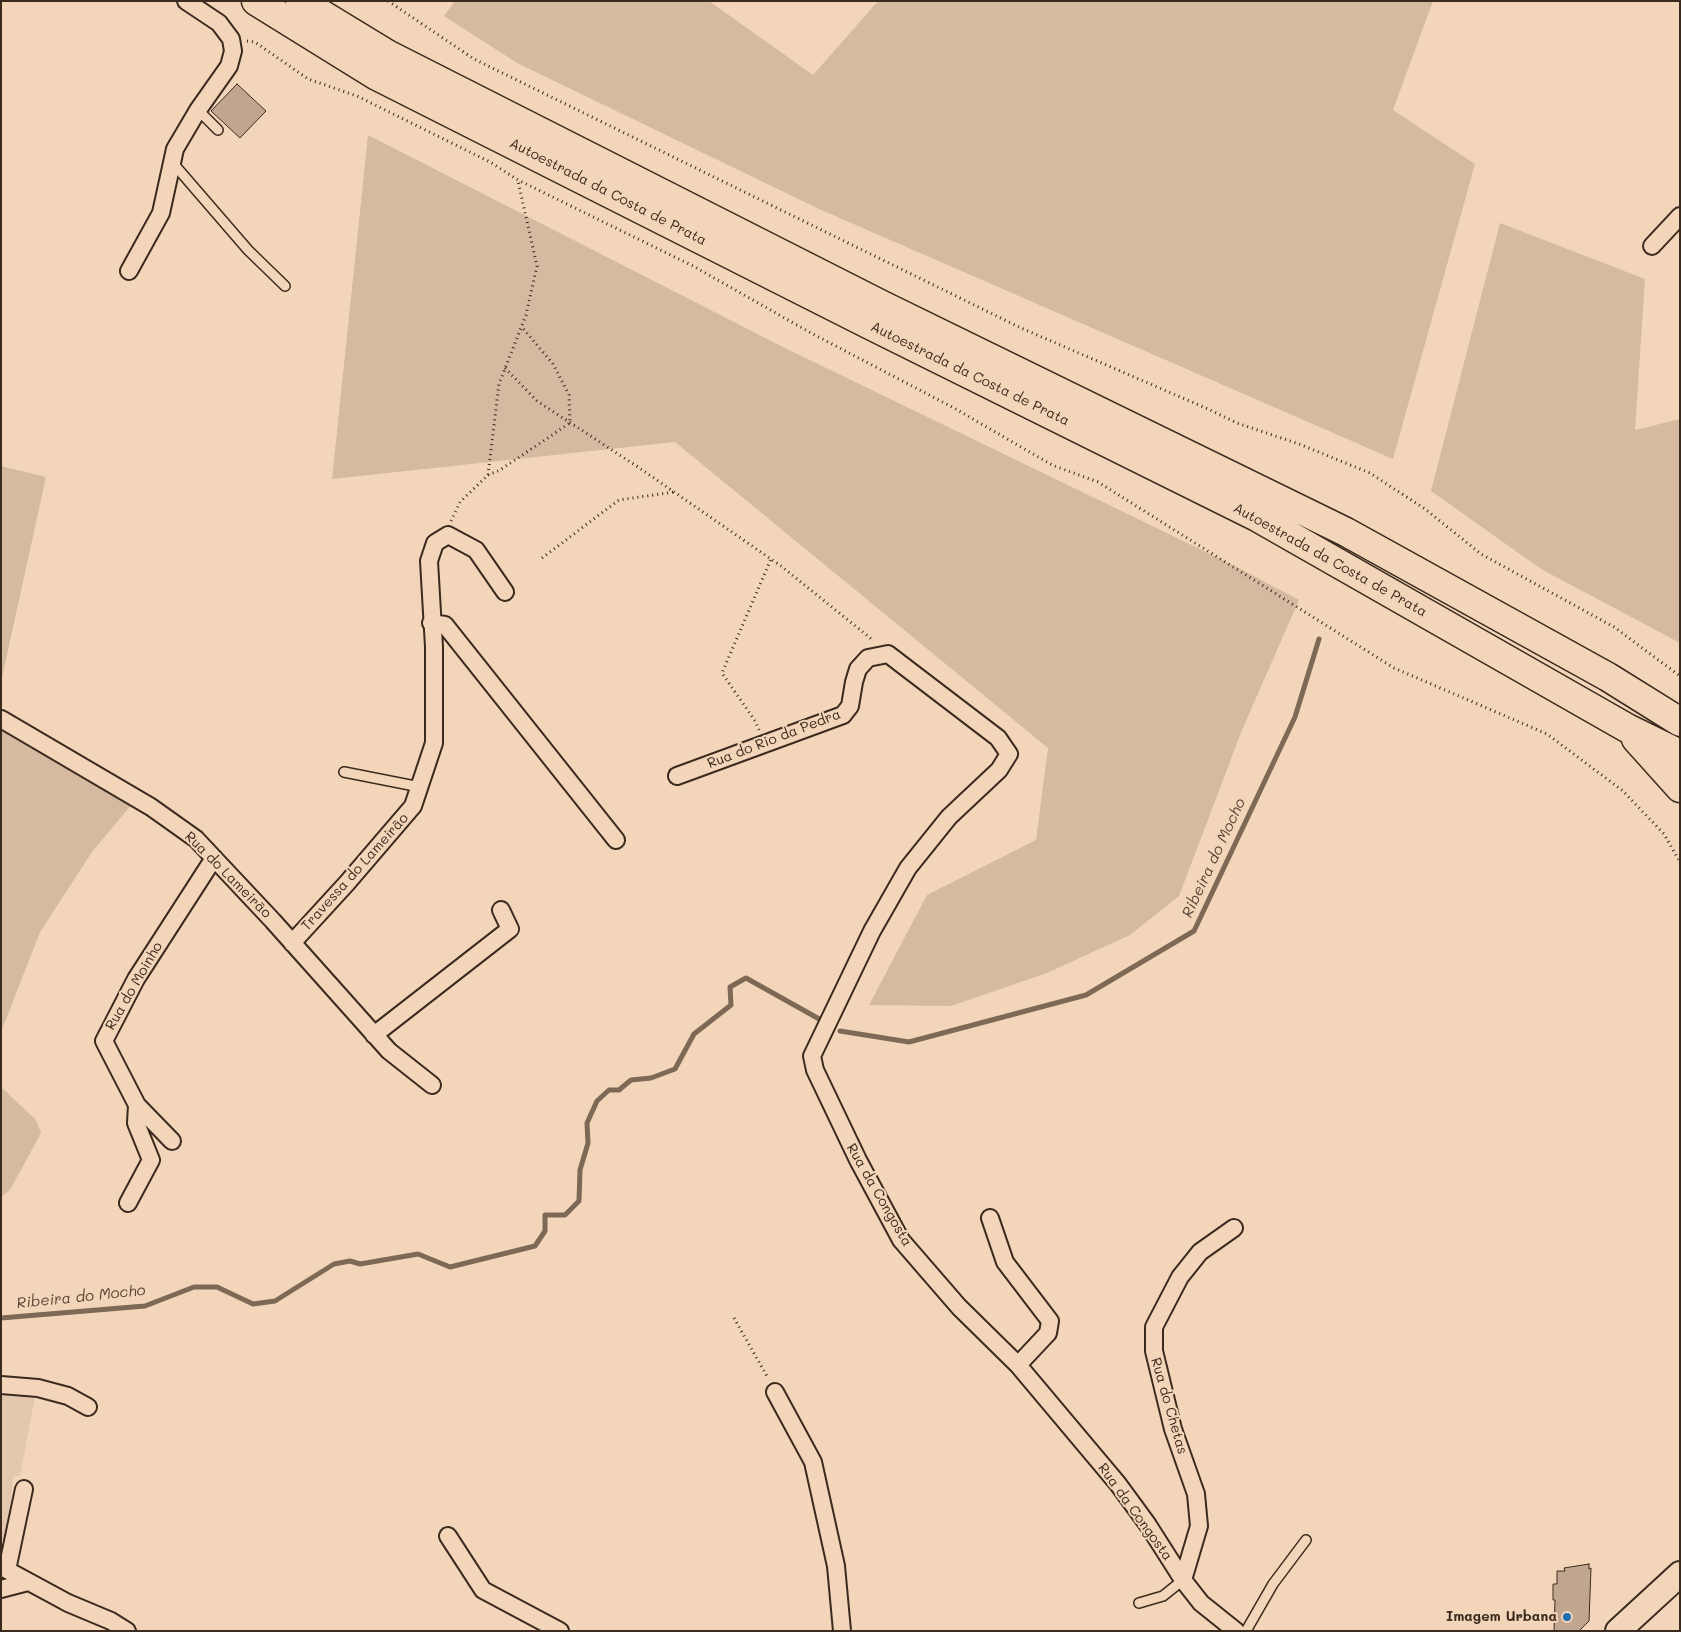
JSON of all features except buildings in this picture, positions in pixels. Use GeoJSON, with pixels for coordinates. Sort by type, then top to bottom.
{"type":"FeatureCollection","features":[{"type":"Feature","properties":{"kind":"highway","name":"Autoestrada da Costa de Prata"},"geometry":{"type":"LineString","coordinates":[[256,1],[377,76],[870,325],[1257,517],[1627,728],[1680,754]]}},
{"type":"Feature","properties":{"kind":"highway","name":"Autoestrada da Costa de Prata"},"geometry":{"type":"LineString","coordinates":[[300,1],[387,54],[873,301],[1346,532],[1608,677],[1680,722]]}},
{"type":"Feature","properties":{"kind":"highway"},"geometry":{"type":"LineString","coordinates":[[1627,728],[1680,788]]}},
{"type":"Feature","properties":{"kind":"main road"},"geometry":{"type":"LineString","coordinates":[[1618,1631],[1678,1577]]}},
{"type":"Feature","properties":{"kind":"street"},"geometry":{"type":"LineString","coordinates":[[129,271],[160,213],[175,150],[198,110],[229,66],[233,51],[231,39],[219,23],[186,1]]}},
{"type":"Feature","properties":{"kind":"street"},"geometry":{"type":"LineString","coordinates":[[1652,246],[1680,216]]}},
{"type":"Feature","properties":{"kind":"street"},"geometry":{"type":"LineString","coordinates":[[448,535],[476,550],[505,592]]}},
{"type":"Feature","properties":{"kind":"street","name":"Travessa do Lameirão"},"geometry":{"type":"LineString","coordinates":[[292,943],[414,806],[434,743],[434,647],[431,623],[429,561],[435,543],[448,535]]}},
{"type":"Feature","properties":{"kind":"street"},"geometry":{"type":"LineString","coordinates":[[431,623],[445,625],[616,840]]}},
{"type":"Feature","properties":{"kind":"street","name":"Rua do Rio da Pedra"},"geometry":{"type":"LineString","coordinates":[[677,776],[843,715],[850,706],[858,669],[868,658],[888,654]]}},
{"type":"Feature","properties":{"kind":"street","name":"Rua da Congosta"},"geometry":{"type":"LineString","coordinates":[[888,654],[998,738],[1009,754],[999,770],[949,817],[908,868],[872,931],[812,1056],[815,1070],[858,1160],[901,1240],[959,1307],[1018,1365],[1118,1484],[1183,1580],[1201,1603],[1236,1631]]}},
{"type":"Feature","properties":{"kind":"street","name":"Rua do Lameirão"},"geometry":{"type":"LineString","coordinates":[[1,719],[151,807],[196,839],[388,1051],[432,1085]]}},
{"type":"Feature","properties":{"kind":"street","name":"Rua do Moinho"},"geometry":{"type":"LineString","coordinates":[[128,1203],[151,1160],[136,1123],[137,1105],[104,1041],[136,979],[214,858]]}},
{"type":"Feature","properties":{"kind":"street"},"geometry":{"type":"LineString","coordinates":[[374,1035],[510,929],[501,910]]}},
{"type":"Feature","properties":{"kind":"street"},"geometry":{"type":"LineString","coordinates":[[137,1105],[172,1141]]}},
{"type":"Feature","properties":{"kind":"street"},"geometry":{"type":"LineString","coordinates":[[990,1218],[1005,1262],[1050,1321],[1048,1334],[1018,1365]]}},
{"type":"Feature","properties":{"kind":"street","name":"Rua do Chetas"},"geometry":{"type":"LineString","coordinates":[[1183,1580],[1198,1526],[1196,1494],[1173,1429],[1164,1394],[1154,1351],[1154,1327],[1180,1277],[1200,1252],[1234,1228]]}},
{"type":"Feature","properties":{"kind":"street"},"geometry":{"type":"LineString","coordinates":[[1,1385],[38,1388],[68,1396],[88,1407]]}},
{"type":"Feature","properties":{"kind":"street"},"geometry":{"type":"LineString","coordinates":[[775,1392],[813,1462],[836,1566],[842,1631]]}},
{"type":"Feature","properties":{"kind":"street"},"geometry":{"type":"LineString","coordinates":[[24,1489],[4,1568],[68,1603],[111,1621],[128,1631]]}},
{"type":"Feature","properties":{"kind":"street"},"geometry":{"type":"LineString","coordinates":[[448,1536],[483,1590],[560,1631]]}},
{"type":"Feature","properties":{"kind":"street"},"geometry":{"type":"LineString","coordinates":[[1,1589],[28,1582]]}},
{"type":"Feature","properties":{"kind":"lane"},"geometry":{"type":"LineString","coordinates":[[198,110],[218,130]]}},
{"type":"Feature","properties":{"kind":"lane"},"geometry":{"type":"LineString","coordinates":[[172,162],[248,250],[285,286]]}},
{"type":"Feature","properties":{"kind":"lane"},"geometry":{"type":"LineString","coordinates":[[344,772],[420,787]]}},
{"type":"Feature","properties":{"kind":"lane"},"geometry":{"type":"LineString","coordinates":[[1246,1631],[1273,1584],[1306,1540]]}},
{"type":"Feature","properties":{"kind":"lane"},"geometry":{"type":"LineString","coordinates":[[1139,1603],[1163,1596],[1183,1580]]}},
{"type":"Feature","properties":{"kind":"path"},"geometry":{"type":"LineString","coordinates":[[388,1],[474,59],[1021,328],[1237,423],[1299,444],[1370,473],[1425,509],[1481,554],[1614,626],[1680,676]]}},
{"type":"Feature","properties":{"kind":"path"},"geometry":{"type":"LineString","coordinates":[[231,39],[255,42],[308,78],[357,96],[490,162],[518,180],[693,266],[811,333],[954,408],[1052,465],[1098,482],[1394,668],[1547,734],[1623,791],[1664,834],[1680,862]]}},
{"type":"Feature","properties":{"kind":"path"},"geometry":{"type":"LineString","coordinates":[[488,475],[499,384],[526,315],[537,266],[518,180]]}},
{"type":"Feature","properties":{"kind":"path"},"geometry":{"type":"LineString","coordinates":[[522,326],[553,364],[569,396],[570,423]]}},
{"type":"Feature","properties":{"kind":"path"},"geometry":{"type":"LineString","coordinates":[[506,368],[537,401],[675,492],[771,559],[888,654]]}},
{"type":"Feature","properties":{"kind":"path"},"geometry":{"type":"LineString","coordinates":[[448,535],[450,524],[460,502],[488,475],[500,470],[570,423]]}},
{"type":"Feature","properties":{"kind":"path"},"geometry":{"type":"LineString","coordinates":[[542,558],[619,500],[675,492]]}},
{"type":"Feature","properties":{"kind":"path"},"geometry":{"type":"LineString","coordinates":[[764,744],[755,721],[722,673],[771,559]]}},
{"type":"Feature","properties":{"kind":"path"},"geometry":{"type":"LineString","coordinates":[[734,1318],[775,1392]]}},
{"type":"Feature","properties":{"kind":"shaded area"},"geometry":{"type":"Polygon","coordinates":[[[455,1],[709,1],[813,75],[878,1],[1433,1],[1393,110],[1475,164],[1393,459],[819,209],[517,63],[444,16],[455,1]]]}},
{"type":"Feature","properties":{"kind":"shaded area"},"geometry":{"type":"Polygon","coordinates":[[[368,135],[783,347],[1237,567],[1299,600],[1242,730],[1179,896],[1130,935],[1047,973],[951,1006],[869,1005],[927,895],[1036,840],[1048,748],[675,442],[332,479],[368,135]]]}},
{"type":"Feature","properties":{"kind":"shaded area"},"geometry":{"type":"Polygon","coordinates":[[[1500,223],[1645,279],[1635,430],[1680,419],[1680,643],[1541,569],[1431,491],[1500,223]]]}},
{"type":"Feature","properties":{"kind":"shaded area"},"geometry":{"type":"Polygon","coordinates":[[[1,466],[46,477],[1,682],[1,466]]]}},
{"type":"Feature","properties":{"kind":"shaded area"},"geometry":{"type":"Polygon","coordinates":[[[1,708],[132,804],[92,852],[40,932],[1,1032],[1,708]]]}},
{"type":"Feature","properties":{"kind":"shaded area"},"geometry":{"type":"Polygon","coordinates":[[[1,1087],[36,1120],[41,1133],[10,1190],[1,1197],[1,1087]]]}},
{"type":"Feature","properties":{"kind":"shaded area"},"geometry":{"type":"Polygon","coordinates":[[[1,1394],[35,1397],[20,1476],[13,1477],[7,1536],[1,1540],[1,1394]]]}},
{"type":"Feature","properties":{"kind":"waterway","name":"Ribeira do Mocho"},"geometry":{"type":"LineString","coordinates":[[840,1031],[909,1042],[1086,995],[1194,931],[1295,717],[1319,639]]}},
{"type":"Feature","properties":{"kind":"waterway","name":"Ribeira do Mocho"},"geometry":{"type":"LineString","coordinates":[[1,1318],[145,1306],[194,1287],[217,1287],[253,1304],[275,1301],[334,1264],[350,1261],[360,1264],[418,1254],[450,1267],[535,1246],[545,1231],[545,1215],[565,1215],[579,1201],[580,1170],[588,1143],[587,1123],[597,1101],[609,1090],[619,1090],[631,1080],[651,1078],[675,1069],[694,1034],[731,1005],[730,987],[746,978],[821,1020]]}},
{"type":"Feature","properties":{"kind":"place","name":"Imagem Urbana"},"geometry":{"type":"Point","coordinates":[1567,1617]}}]}
